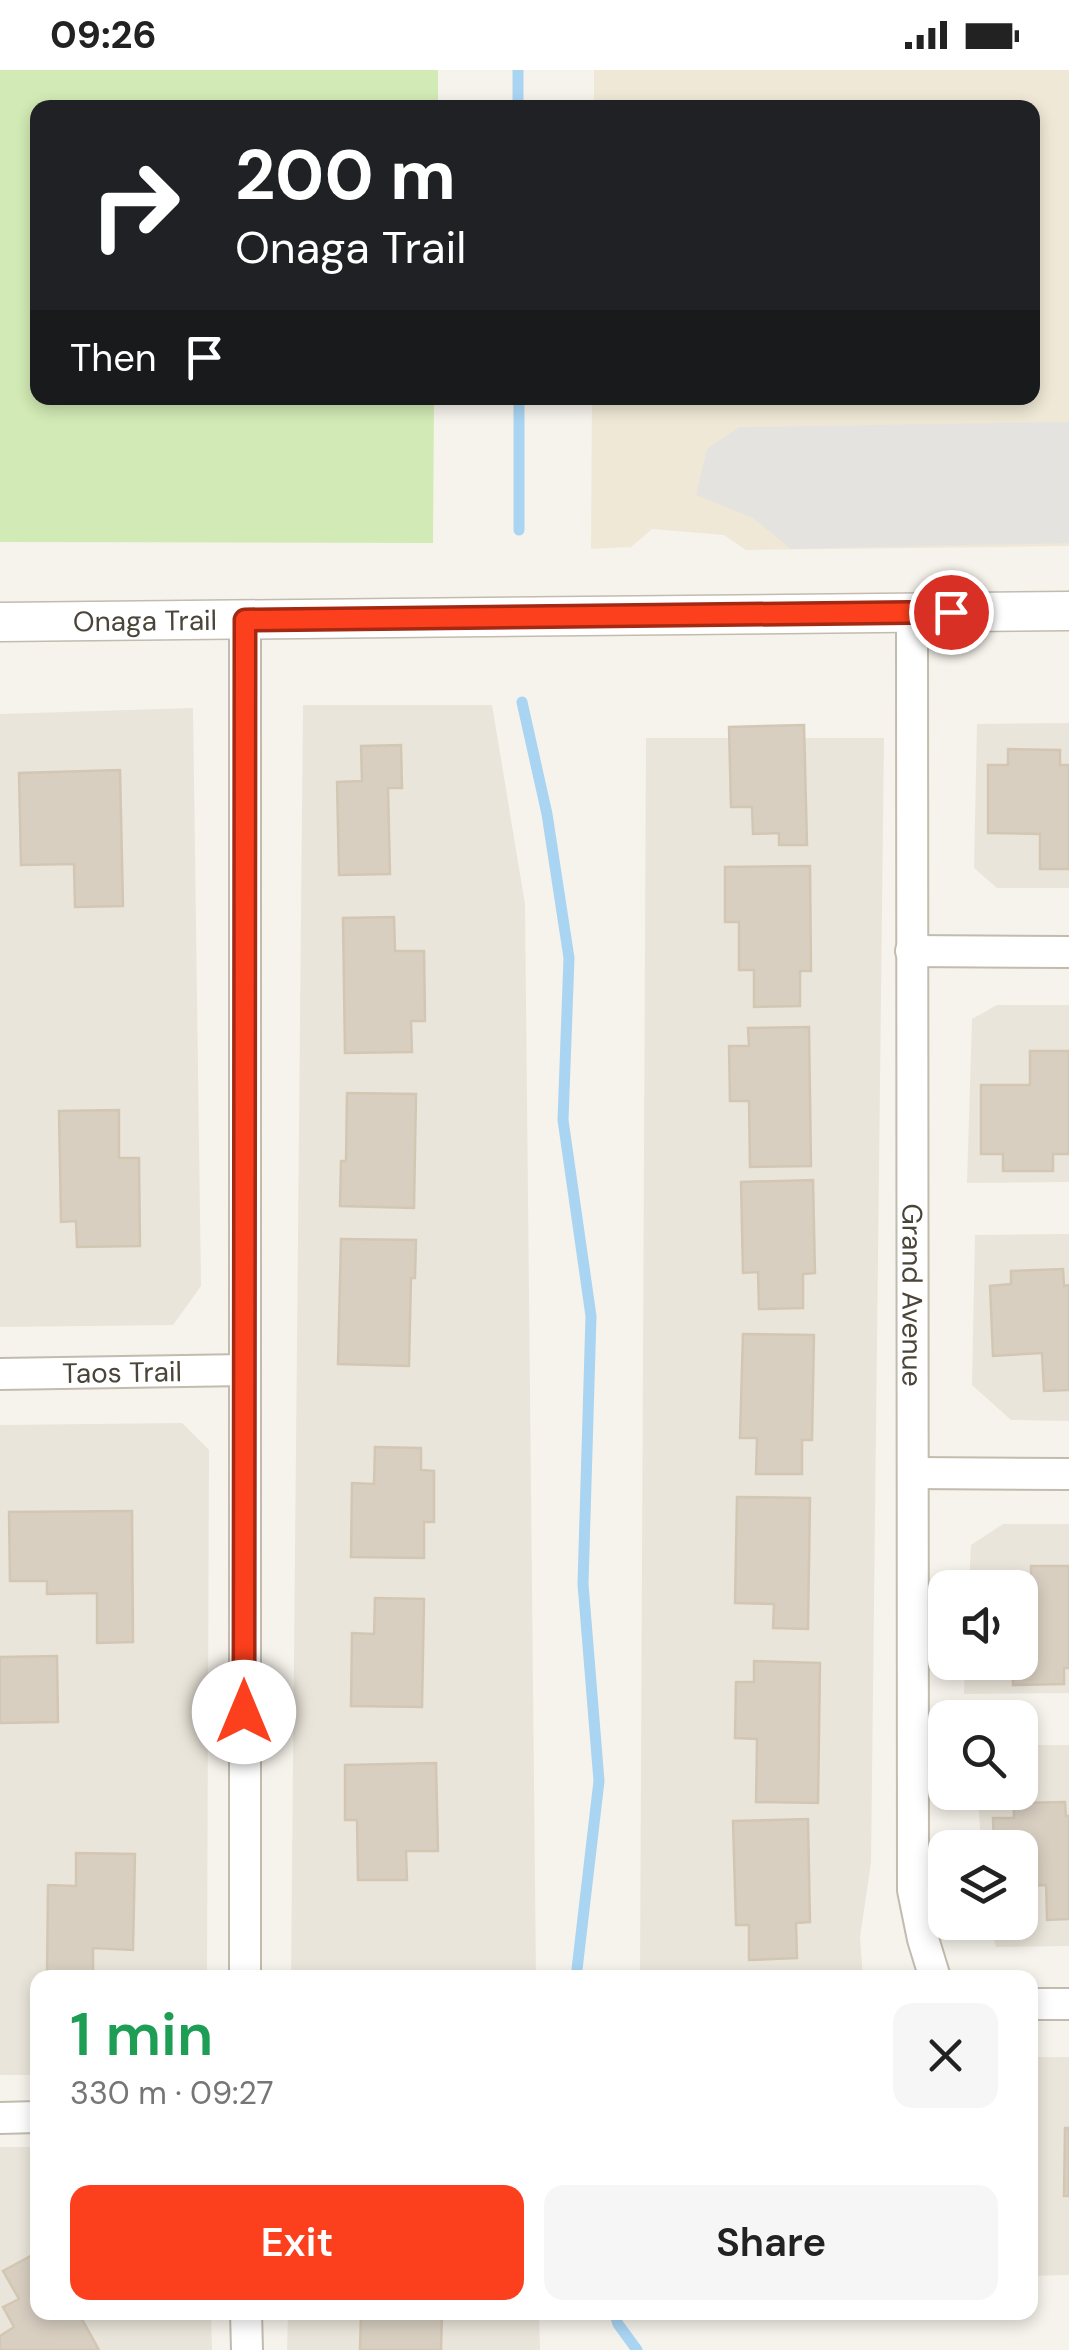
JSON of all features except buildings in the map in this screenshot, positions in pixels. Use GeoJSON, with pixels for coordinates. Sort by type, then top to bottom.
{"type":"FeatureCollection","features":[{"type":"Feature","properties":{"kind":"street","name":"Onaga Trail"},"geometry":{"type":"LineString","coordinates":[[0,622],[1069,612]]}},
{"type":"Feature","properties":{"kind":"street","name":"Grand Avenue"},"geometry":{"type":"LineString","coordinates":[[912,613],[913,1890],[933,1970]]}},
{"type":"Feature","properties":{"kind":"street"},"geometry":{"type":"LineString","coordinates":[[244,1970],[245,620]]}},
{"type":"Feature","properties":{"kind":"street"},"geometry":{"type":"LineString","coordinates":[[911,951],[1069,952]]}},
{"type":"Feature","properties":{"kind":"street","name":"Taos Trail"},"geometry":{"type":"LineString","coordinates":[[0,1374],[244,1370]]}},
{"type":"Feature","properties":{"kind":"street"},"geometry":{"type":"LineString","coordinates":[[914,1473],[1069,1474]]}},
{"type":"Feature","properties":{"kind":"street"},"geometry":{"type":"LineString","coordinates":[[1038,2004],[1069,2004]]}},
{"type":"Feature","properties":{"kind":"street"},"geometry":{"type":"LineString","coordinates":[[0,2118],[30,2118]]}},
{"type":"Feature","properties":{"kind":"street"},"geometry":{"type":"LineString","coordinates":[[246,2320],[247,2350]]}},
{"type":"Feature","properties":{"kind":"shaded area"},"geometry":{"type":"Polygon","coordinates":[[[594,70],[1069,70],[1069,546],[746,550],[724,535],[652,529],[631,547],[591,549],[592,405],[1040,405],[1040,100],[594,100],[594,70]]]}},
{"type":"Feature","properties":{"kind":"shaded area"},"geometry":{"type":"Polygon","coordinates":[[[1069,422],[1069,543],[791,549],[753,518],[696,495],[707,449],[739,427],[1069,422]]]}},
{"type":"Feature","properties":{"kind":"shaded area"},"geometry":{"type":"Polygon","coordinates":[[[303,705],[492,705],[525,904],[536,1970],[291,1970],[303,705]]]}},
{"type":"Feature","properties":{"kind":"shaded area"},"geometry":{"type":"Polygon","coordinates":[[[193,708],[201,1286],[173,1325],[0,1327],[0,714],[193,708]]]}},
{"type":"Feature","properties":{"kind":"shaded area"},"geometry":{"type":"Polygon","coordinates":[[[1069,723],[1069,888],[997,888],[974,868],[977,724],[1069,723]]]}},
{"type":"Feature","properties":{"kind":"shaded area"},"geometry":{"type":"Polygon","coordinates":[[[646,738],[884,738],[871,1863],[860,1937],[862,1970],[640,1970],[646,738]]]}},
{"type":"Feature","properties":{"kind":"shaded area"},"geometry":{"type":"Polygon","coordinates":[[[997,1005],[1069,1005],[1069,1182],[967,1183],[972,1019],[997,1005]]]}},
{"type":"Feature","properties":{"kind":"shaded area"},"geometry":{"type":"Polygon","coordinates":[[[1069,1234],[1069,1421],[1011,1420],[972,1385],[975,1235],[1069,1234]]]}},
{"type":"Feature","properties":{"kind":"shaded area"},"geometry":{"type":"Polygon","coordinates":[[[182,1423],[209,1450],[207,1970],[30,1970],[30,2075],[0,2075],[0,1425],[182,1423]]]}},
{"type":"Feature","properties":{"kind":"shaded area"},"geometry":{"type":"Polygon","coordinates":[[[1003,1524],[1069,1524],[1069,1693],[964,1694],[964,1680],[1038,1680],[1038,1570],[970,1570],[971,1545],[1003,1524]]]}},
{"type":"Feature","properties":{"kind":"shaded area"},"geometry":{"type":"Polygon","coordinates":[[[1038,1745],[1069,1745],[1069,1946],[996,1947],[994,1940],[1038,1940],[1038,1830],[980,1830],[979,1810],[1038,1810],[1038,1745]]]}},
{"type":"Feature","properties":{"kind":"shaded area"},"geometry":{"type":"Polygon","coordinates":[[[1038,2057],[1069,2057],[1069,2275],[1038,2276],[1038,2057]]]}},
{"type":"Feature","properties":{"kind":"shaded area"},"geometry":{"type":"Polygon","coordinates":[[[0,2147],[30,2147],[30,2320],[211,2320],[212,2350],[0,2350],[0,2147]]]}},
{"type":"Feature","properties":{"kind":"shaded area"},"geometry":{"type":"Polygon","coordinates":[[[288,2320],[539,2320],[540,2350],[287,2350],[288,2320]]]}},
{"type":"Feature","properties":{"kind":"green space"},"geometry":{"type":"Polygon","coordinates":[[[0,70],[438,70],[438,100],[30,100],[30,405],[434,405],[433,543],[0,542],[0,70]]]}},
{"type":"Feature","properties":{"kind":"waterway"},"geometry":{"type":"LineString","coordinates":[[518,70],[518,100]]}},
{"type":"Feature","properties":{"kind":"waterway"},"geometry":{"type":"LineString","coordinates":[[519,405],[519,530]]}},
{"type":"Feature","properties":{"kind":"waterway"},"geometry":{"type":"LineString","coordinates":[[522,702],[547,814],[569,958],[563,1120],[591,1316],[583,1584],[599,1781],[577,1970]]}},
{"type":"Feature","properties":{"kind":"waterway"},"geometry":{"type":"LineString","coordinates":[[617,2320],[637,2350]]}},
{"type":"Feature","properties":{"kind":"route"},"geometry":{"type":"LineString","coordinates":[[244,1712],[245,620],[951,612]]}}]}
